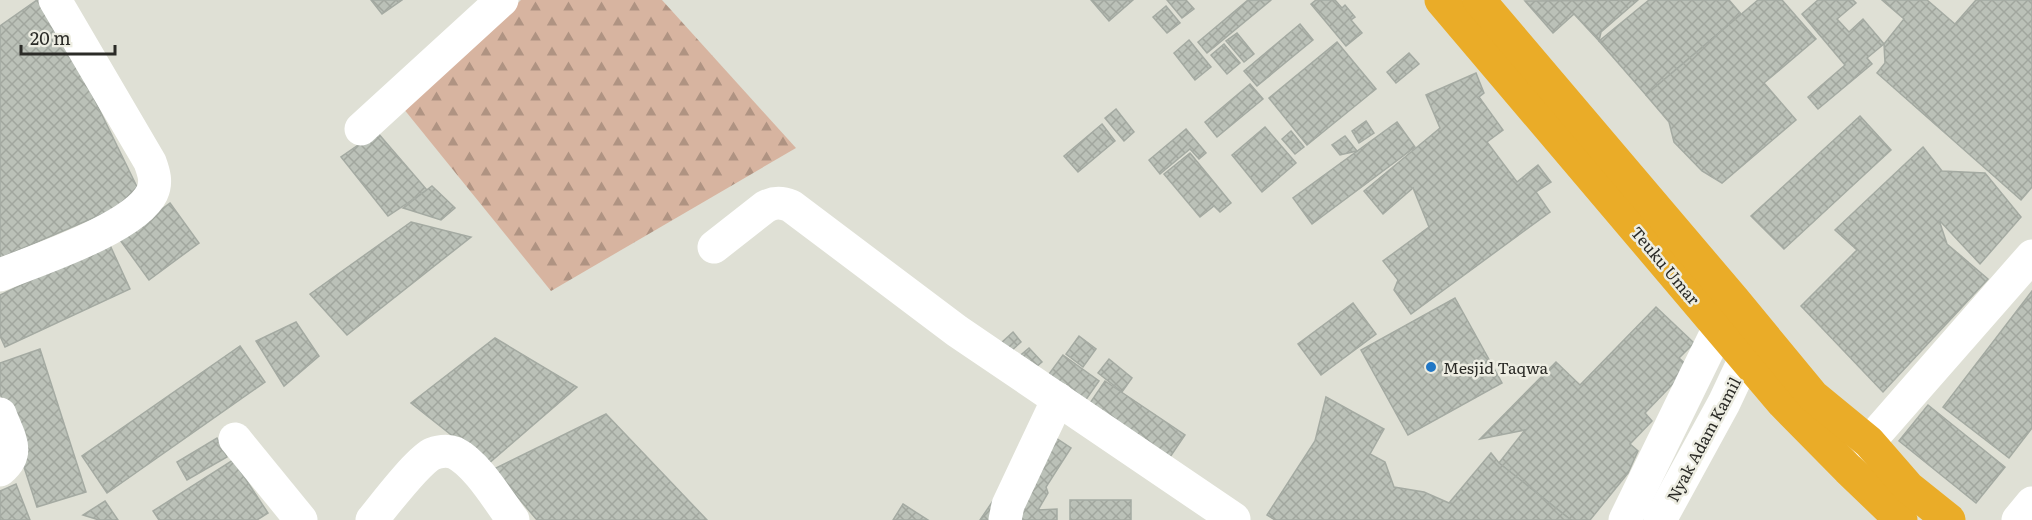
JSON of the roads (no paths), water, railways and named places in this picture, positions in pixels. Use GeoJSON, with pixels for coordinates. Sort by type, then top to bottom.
{"type":"FeatureCollection","features":[{"type":"Feature","properties":{"kind":"highway","name":"Teuku Umar"},"geometry":{"type":"LineString","coordinates":[[1442,0],[1720,328],[1752,344],[1869,442],[1895,510]]}},
{"type":"Feature","properties":{"kind":"highway"},"geometry":{"type":"LineString","coordinates":[[1479,0],[1733,299],[1752,344]]}},
{"type":"Feature","properties":{"kind":"highway","name":"Teuku Umar"},"geometry":{"type":"LineString","coordinates":[[1752,344],[1783,403],[1848,469],[1895,510],[1949,520]]}},
{"type":"Feature","properties":{"kind":"street"},"geometry":{"type":"LineString","coordinates":[[0,275],[102,234],[140,207],[152,193],[155,179],[150,162],[55,0]]}},
{"type":"Feature","properties":{"kind":"street"},"geometry":{"type":"LineString","coordinates":[[361,129],[502,0]]}},
{"type":"Feature","properties":{"kind":"street"},"geometry":{"type":"LineString","coordinates":[[714,247],[765,207],[773,203],[790,206],[957,331],[1231,520]]}},
{"type":"Feature","properties":{"kind":"street"},"geometry":{"type":"LineString","coordinates":[[1848,469],[2032,256]]}},
{"type":"Feature","properties":{"kind":"street"},"geometry":{"type":"LineString","coordinates":[[1625,520],[1733,299]]}},
{"type":"Feature","properties":{"kind":"street","name":"Nyak Adam Kamil"},"geometry":{"type":"LineString","coordinates":[[1670,516],[1752,344]]}},
{"type":"Feature","properties":{"kind":"street"},"geometry":{"type":"LineString","coordinates":[[1005,520],[1008,505],[1058,399]]}},
{"type":"Feature","properties":{"kind":"street"},"geometry":{"type":"LineString","coordinates":[[0,414],[13,455],[0,470]]}},
{"type":"Feature","properties":{"kind":"street"},"geometry":{"type":"LineString","coordinates":[[235,438],[301,520]]}},
{"type":"Feature","properties":{"kind":"street"},"geometry":{"type":"LineString","coordinates":[[372,520],[415,470],[431,455],[442,451],[453,452],[475,470],[513,520]]}},
{"type":"Feature","properties":{"kind":"street"},"geometry":{"type":"LineString","coordinates":[[2018,520],[2032,503]]}},
{"type":"Feature","properties":{"kind":"place","name":"Mesjid Taqwa"},"geometry":{"type":"Point","coordinates":[1431,367]}}]}
